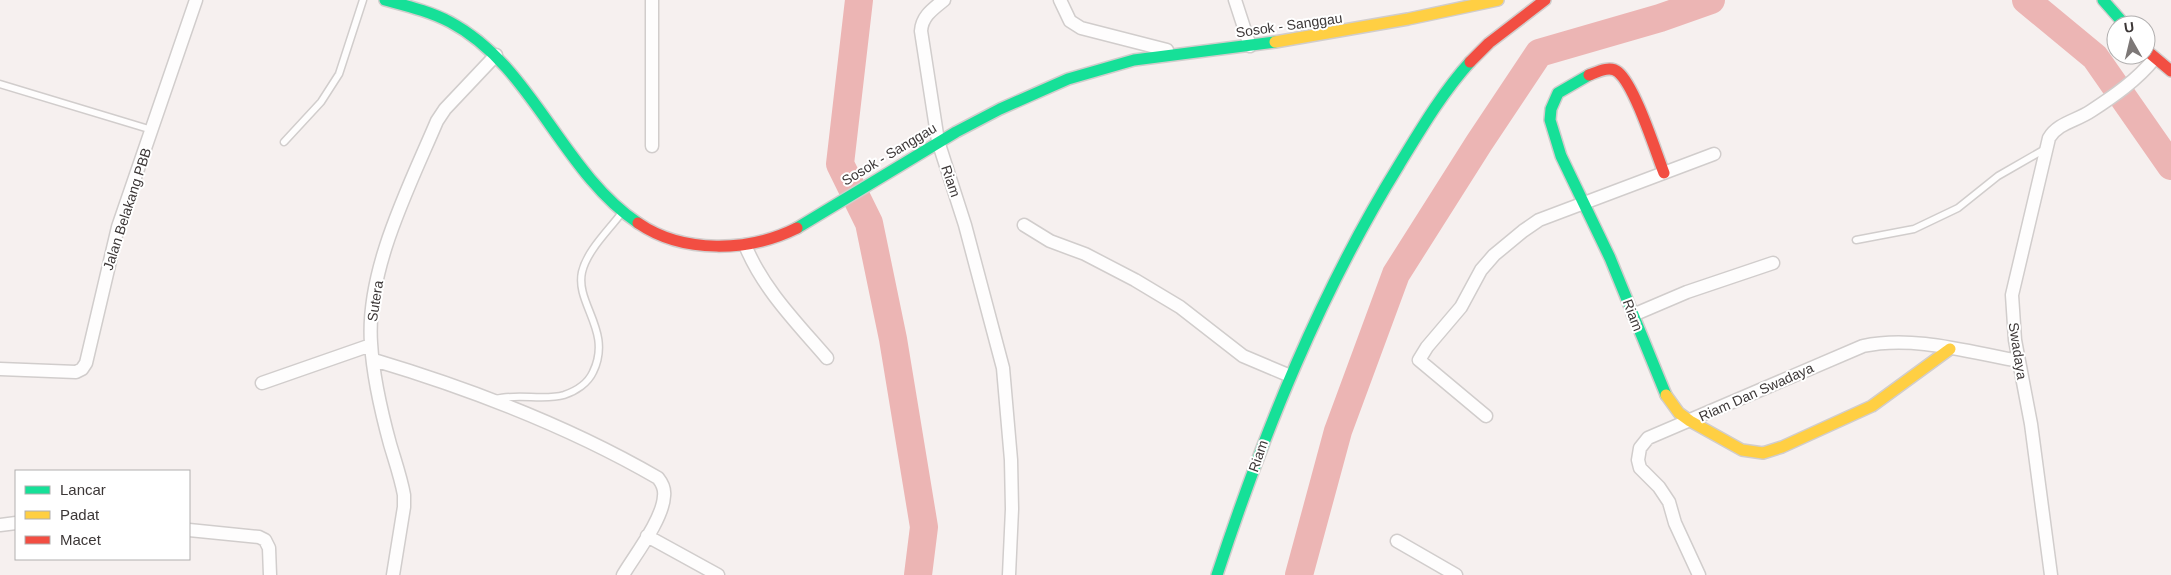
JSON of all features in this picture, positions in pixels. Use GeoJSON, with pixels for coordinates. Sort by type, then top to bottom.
{"type":"FeatureCollection","features":[{"type":"Feature","properties":{"kind":"main road","name":"Sosok - Sanggau"},"geometry":{"type":"LineString","coordinates":[[384,0],[407,3],[443,17],[471,34],[496,55],[595,185],[622,212],[648,231],[670,239],[697,245],[745,245],[770,240],[806,222],[938,141],[1020,99],[1068,79],[1118,64],[1340,33],[1434,15],[1498,0]]}},
{"type":"Feature","properties":{"kind":"main road","name":"Riam"},"geometry":{"type":"LineString","coordinates":[[1217,575],[1274,409],[1313,320],[1357,233],[1382,190],[1440,102],[1472,59],[1545,0]]}},
{"type":"Feature","properties":{"kind":"main road"},"geometry":{"type":"LineString","coordinates":[[2103,0],[2116,15]]}},
{"type":"Feature","properties":{"kind":"main road"},"geometry":{"type":"LineString","coordinates":[[2156,59],[2171,71]]}},
{"type":"Feature","properties":{"kind":"main road","name":"Riam"},"geometry":{"type":"LineString","coordinates":[[1664,173],[1638,106],[1623,76],[1617,71],[1609,69],[1598,71],[1574,82],[1558,93],[1551,109],[1550,120],[1562,156],[1610,258],[1665,393],[1680,413],[1690,421],[1742,450],[1763,453],[1782,447],[1872,406],[1950,349]]}},
{"type":"Feature","properties":{"kind":"street","name":"Jalan Belakang PBB"},"geometry":{"type":"LineString","coordinates":[[0,369],[76,372],[82,369],[86,363],[118,227],[196,0]]}},
{"type":"Feature","properties":{"kind":"street"},"geometry":{"type":"LineString","coordinates":[[652,0],[652,146]]}},
{"type":"Feature","properties":{"kind":"street","name":"Riam"},"geometry":{"type":"LineString","coordinates":[[944,0],[926,16],[921,23],[921,31],[938,141],[965,225],[1002,368],[1008,414],[1012,480],[1009,575]]}},
{"type":"Feature","properties":{"kind":"street"},"geometry":{"type":"LineString","coordinates":[[1060,0],[1070,21],[1081,28],[1144,43],[1178,55]]}},
{"type":"Feature","properties":{"kind":"street"},"geometry":{"type":"LineString","coordinates":[[1235,0],[1250,46]]}},
{"type":"Feature","properties":{"kind":"street","name":"Sutera"},"geometry":{"type":"LineString","coordinates":[[393,575],[404,507],[404,495],[381,406],[371,345],[373,301],[394,227],[437,121],[444,109],[496,55]]}},
{"type":"Feature","properties":{"kind":"street","name":"Swadaya"},"geometry":{"type":"LineString","coordinates":[[2051,575],[2038,475],[2013,322],[2012,295],[2045,149],[2053,131],[2089,112],[2140,77],[2145,65]]}},
{"type":"Feature","properties":{"kind":"street"},"geometry":{"type":"LineString","coordinates":[[1486,416],[1421,364],[1420,356],[1461,307],[1481,270],[1494,255],[1539,220],[1714,154]]}},
{"type":"Feature","properties":{"kind":"street"},"geometry":{"type":"LineString","coordinates":[[1024,224],[1050,241],[1084,254],[1134,280],[1180,307],[1243,356],[1288,375]]}},
{"type":"Feature","properties":{"kind":"street"},"geometry":{"type":"LineString","coordinates":[[745,245],[760,279],[827,358]]}},
{"type":"Feature","properties":{"kind":"street"},"geometry":{"type":"LineString","coordinates":[[1633,315],[1687,292],[1773,263]]}},
{"type":"Feature","properties":{"kind":"street","name":"Riam Dan Swadaya"},"geometry":{"type":"LineString","coordinates":[[1698,575],[1675,523],[1669,502],[1659,487],[1644,475],[1638,460],[1640,448],[1648,438],[1862,346],[1882,342],[1904,342],[2019,361]]}},
{"type":"Feature","properties":{"kind":"street"},"geometry":{"type":"LineString","coordinates":[[262,383],[371,345]]}},
{"type":"Feature","properties":{"kind":"street"},"geometry":{"type":"LineString","coordinates":[[374,360],[415,372],[596,445],[658,478],[665,494],[663,504],[647,536],[623,575]]}},
{"type":"Feature","properties":{"kind":"street"},"geometry":{"type":"LineString","coordinates":[[0,525],[15,523]]}},
{"type":"Feature","properties":{"kind":"street"},"geometry":{"type":"LineString","coordinates":[[190,530],[259,537],[265,540],[269,548],[270,575]]}},
{"type":"Feature","properties":{"kind":"street"},"geometry":{"type":"LineString","coordinates":[[647,536],[718,575]]}},
{"type":"Feature","properties":{"kind":"street"},"geometry":{"type":"LineString","coordinates":[[1396,541],[1456,575]]}},
{"type":"Feature","properties":{"kind":"lane"},"geometry":{"type":"LineString","coordinates":[[284,142],[321,102],[339,74],[363,0]]}},
{"type":"Feature","properties":{"kind":"lane"},"geometry":{"type":"LineString","coordinates":[[0,84],[152,130]]}},
{"type":"Feature","properties":{"kind":"lane"},"geometry":{"type":"LineString","coordinates":[[1856,240],[1914,229],[1958,208],[1998,176],[2045,149]]}},
{"type":"Feature","properties":{"kind":"lane"},"geometry":{"type":"LineString","coordinates":[[490,401],[507,396],[563,395],[580,387],[591,377],[599,360],[600,343],[581,284],[582,272],[590,255],[622,212]]}},
{"type":"Feature","properties":{"kind":"waterway"},"geometry":{"type":"LineString","coordinates":[[859,0],[840,164],[869,223],[893,339],[924,527],[918,575]]}},
{"type":"Feature","properties":{"kind":"waterway"},"geometry":{"type":"LineString","coordinates":[[1299,575],[1338,431],[1396,274],[1539,53],[1660,18],[1711,0]]}},
{"type":"Feature","properties":{"kind":"waterway"},"geometry":{"type":"LineString","coordinates":[[2026,0],[2095,57],[2171,166]]}},
{"type":"Feature","properties":{"kind":"traffic: fast"},"geometry":{"type":"LineString","coordinates":[[385,0],[442,18],[479,41],[504,65],[526,91],[588,176],[611,201],[638,223]]}},
{"type":"Feature","properties":{"kind":"traffic: fast"},"geometry":{"type":"LineString","coordinates":[[2103,0],[2116,15]]}},
{"type":"Feature","properties":{"kind":"traffic: fast"},"geometry":{"type":"LineString","coordinates":[[797,228],[956,132],[1000,109],[1068,79],[1134,60],[1275,42]]}},
{"type":"Feature","properties":{"kind":"traffic: fast"},"geometry":{"type":"LineString","coordinates":[[1217,575],[1274,416],[1319,313],[1370,214],[1399,165],[1441,99],[1470,62]]}},
{"type":"Feature","properties":{"kind":"traffic: fast"},"geometry":{"type":"LineString","coordinates":[[1589,75],[1558,93],[1551,109],[1550,120],[1561,156],[1610,258],[1666,395]]}},
{"type":"Feature","properties":{"kind":"traffic: slow"},"geometry":{"type":"LineString","coordinates":[[1275,42],[1408,19],[1498,0]]}},
{"type":"Feature","properties":{"kind":"traffic: slow"},"geometry":{"type":"LineString","coordinates":[[1666,395],[1679,413],[1690,421],[1742,450],[1763,453],[1782,447],[1872,406],[1950,349]]}},
{"type":"Feature","properties":{"kind":"traffic: jam"},"geometry":{"type":"LineString","coordinates":[[1470,62],[1489,43],[1545,0]]}},
{"type":"Feature","properties":{"kind":"traffic: jam"},"geometry":{"type":"LineString","coordinates":[[2156,58],[2171,71]]}},
{"type":"Feature","properties":{"kind":"traffic: jam"},"geometry":{"type":"LineString","coordinates":[[1589,75],[1611,69],[1618,72],[1624,79],[1638,104],[1664,173]]}},
{"type":"Feature","properties":{"kind":"traffic: jam"},"geometry":{"type":"LineString","coordinates":[[638,223],[656,233],[675,240],[695,245],[716,246],[758,242],[797,228]]}}]}
